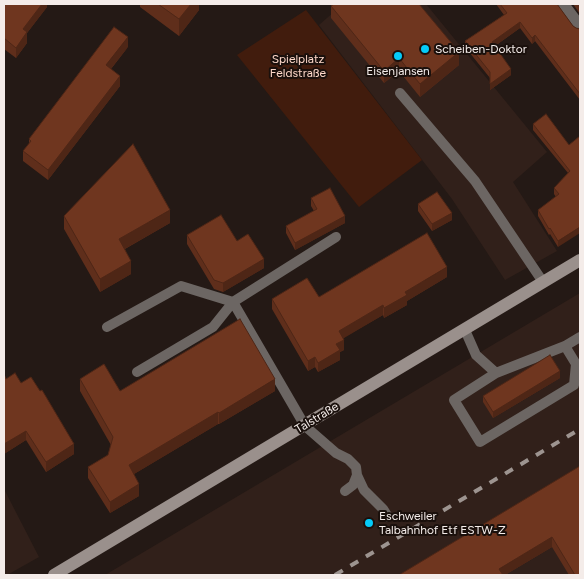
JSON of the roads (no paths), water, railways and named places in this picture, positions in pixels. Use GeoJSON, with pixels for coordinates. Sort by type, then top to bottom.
{"type":"FeatureCollection","features":[{"type":"Feature","properties":{"kind":"main road","name":"Talstraße"},"geometry":{"type":"LineString","coordinates":[[54,575],[580,260]]}},
{"type":"Feature","properties":{"kind":"street"},"geometry":{"type":"LineString","coordinates":[[563,4],[580,27]]}},
{"type":"Feature","properties":{"kind":"lane"},"geometry":{"type":"LineString","coordinates":[[400,93],[475,181],[543,282]]}},
{"type":"Feature","properties":{"kind":"lane"},"geometry":{"type":"LineString","coordinates":[[137,372],[213,327],[233,302],[336,237]]}},
{"type":"Feature","properties":{"kind":"lane"},"geometry":{"type":"LineString","coordinates":[[107,327],[181,286],[233,302],[305,426],[336,453],[348,459],[356,467],[357,475],[364,490],[383,509],[388,517]]}},
{"type":"Feature","properties":{"kind":"lane"},"geometry":{"type":"LineString","coordinates":[[465,330],[476,354],[496,373]]}},
{"type":"Feature","properties":{"kind":"lane"},"geometry":{"type":"LineString","coordinates":[[565,346],[576,364],[574,385],[480,442],[454,400],[496,373],[565,346],[580,336]]}},
{"type":"Feature","properties":{"kind":"lane"},"geometry":{"type":"LineString","coordinates":[[345,491],[353,485],[357,475]]}},
{"type":"Feature","properties":{"kind":"railway"},"geometry":{"type":"LineString","coordinates":[[335,575],[580,429]]}},
{"type":"Feature","properties":{"kind":"place","name":"Scheiben-Doktor"},"geometry":{"type":"Point","coordinates":[425,49]}},
{"type":"Feature","properties":{"kind":"place","name":"Eisenjansen"},"geometry":{"type":"Point","coordinates":[398,56]}},
{"type":"Feature","properties":{"kind":"place","name":"Eschweiler Talbahnhof Etf ESTW-Z"},"geometry":{"type":"Point","coordinates":[369,523]}},
{"type":"Feature","properties":{"kind":"park label","name":"Spielplatz Feldstraße"},"geometry":{"type":"Point","coordinates":[298,66]}}]}
